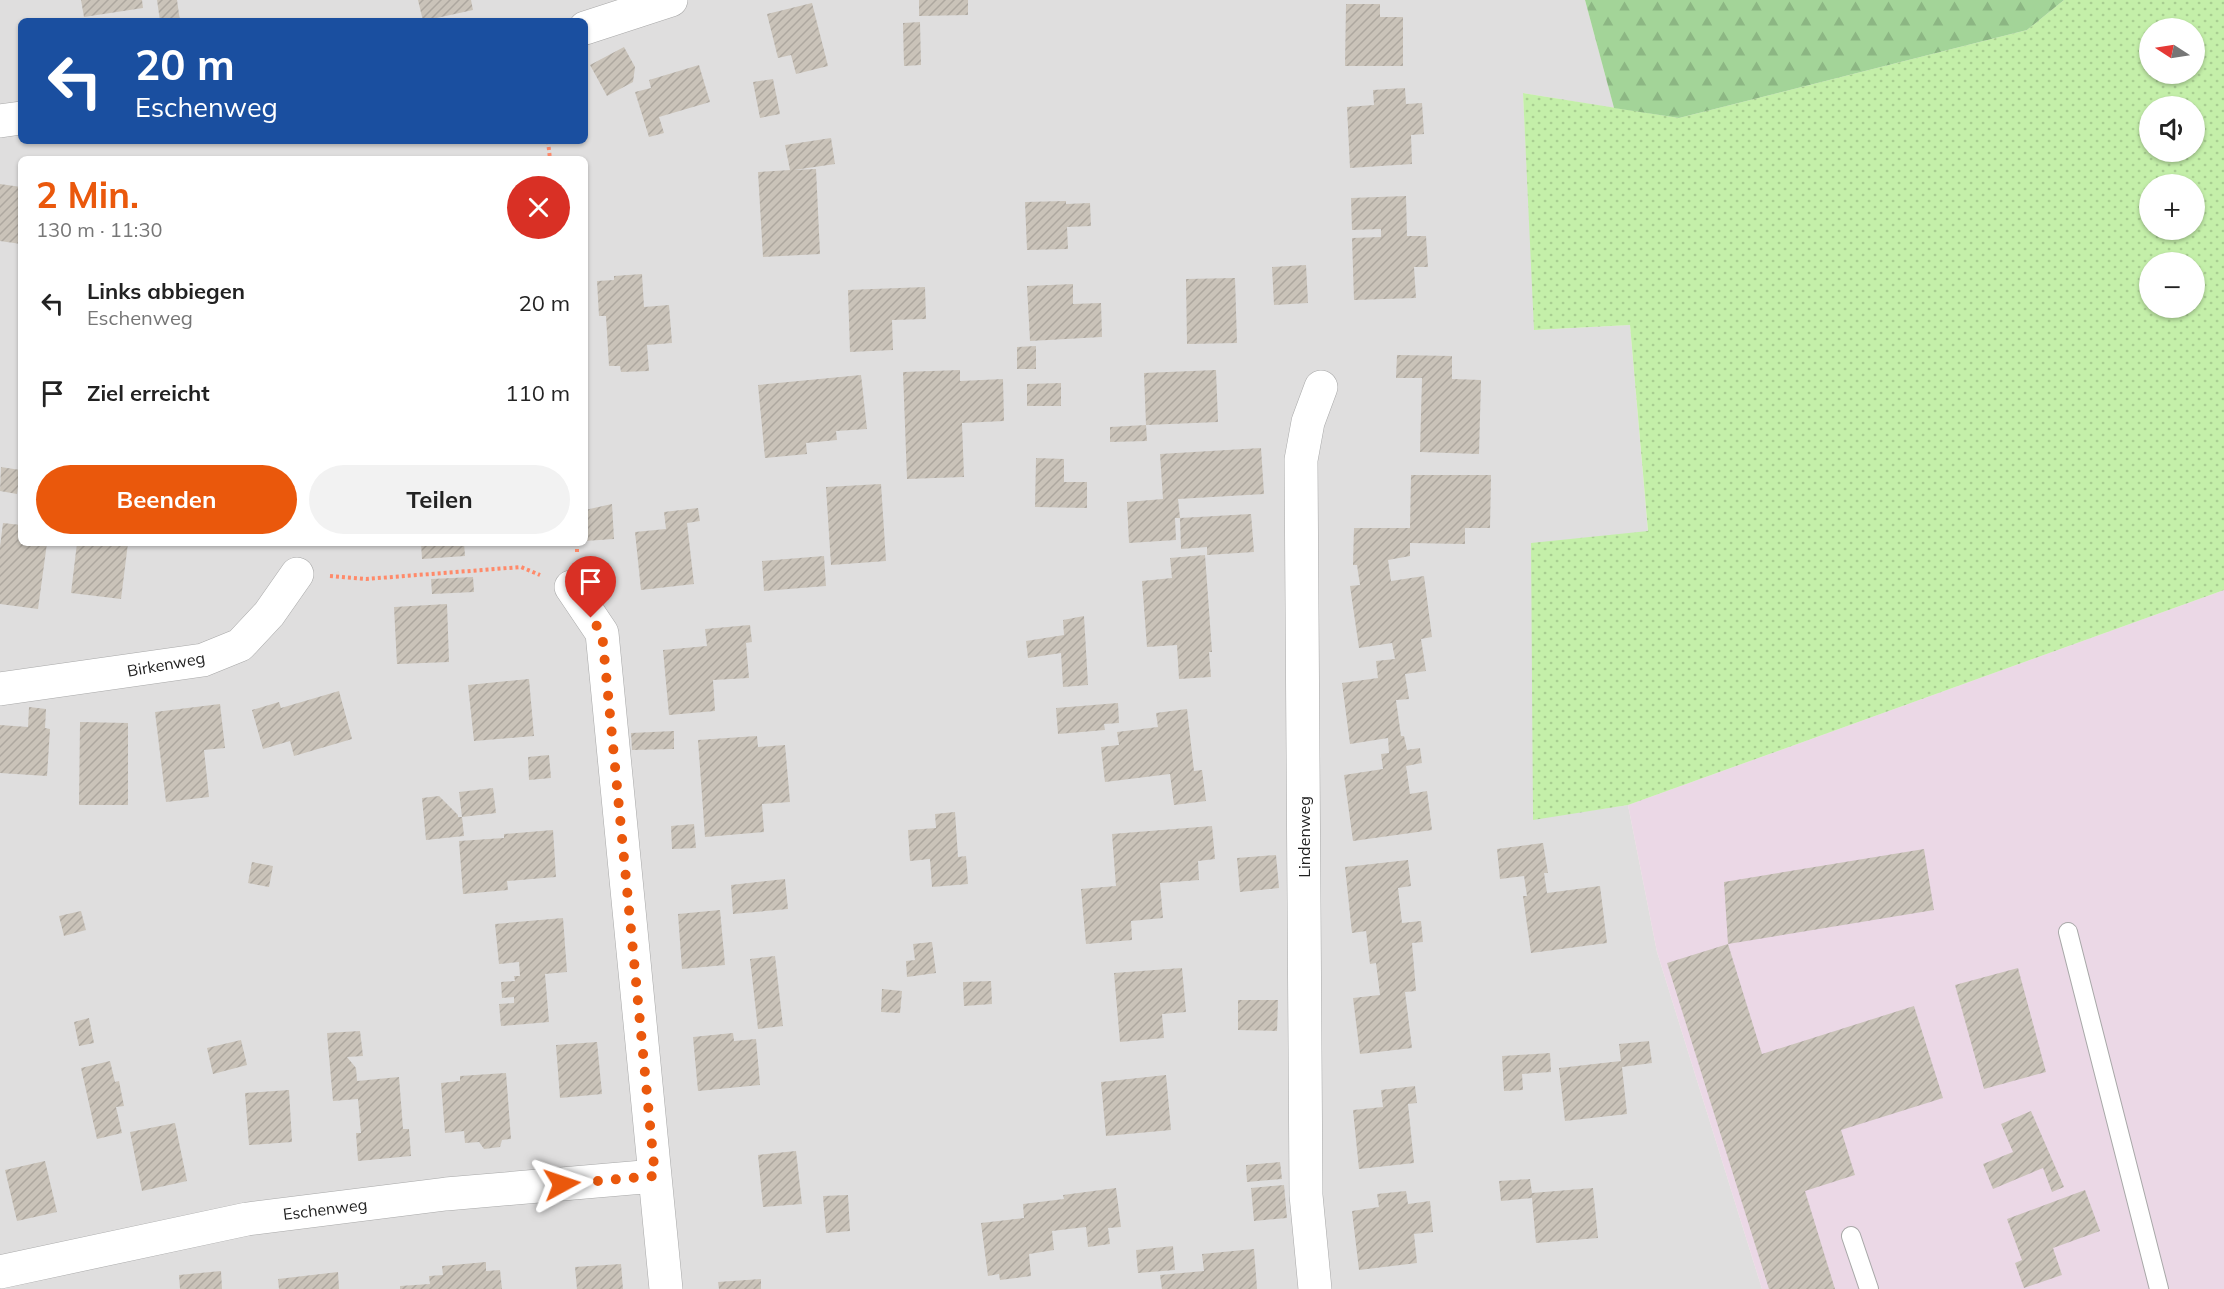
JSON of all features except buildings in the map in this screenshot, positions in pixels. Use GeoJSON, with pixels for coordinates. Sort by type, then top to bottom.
{"type":"FeatureCollection","features":[{"type":"Feature","properties":{"kind":"street"},"geometry":{"type":"LineString","coordinates":[[588,27],[671,0]]}},
{"type":"Feature","properties":{"kind":"street"},"geometry":{"type":"LineString","coordinates":[[0,121],[18,118]]}},
{"type":"Feature","properties":{"kind":"street","name":"Lindenweg"},"geometry":{"type":"LineString","coordinates":[[1315,1289],[1306,1196],[1301,460],[1308,422],[1321,387]]}},
{"type":"Feature","properties":{"kind":"street","name":"Birkenweg"},"geometry":{"type":"LineString","coordinates":[[0,689],[203,660],[240,645],[269,614],[297,574]]}},
{"type":"Feature","properties":{"kind":"street"},"geometry":{"type":"LineString","coordinates":[[571,587],[602,633],[666,1289]]}},
{"type":"Feature","properties":{"kind":"street","name":"Eschenweg"},"geometry":{"type":"LineString","coordinates":[[0,1272],[247,1219],[446,1194],[655,1176]]}},
{"type":"Feature","properties":{"kind":"lane"},"geometry":{"type":"LineString","coordinates":[[2068,932],[2159,1289]]}},
{"type":"Feature","properties":{"kind":"lane"},"geometry":{"type":"LineString","coordinates":[[1851,1236],[1869,1289]]}},
{"type":"Feature","properties":{"kind":"path"},"geometry":{"type":"LineString","coordinates":[[297,574],[366,579],[521,567],[571,587]]}},
{"type":"Feature","properties":{"kind":"shaded area"},"geometry":{"type":"Polygon","coordinates":[[[0,0],[1585,0],[1614,108],[1523,93],[1535,330],[1630,325],[1648,532],[1533,819],[1628,805],[1657,952],[1762,1289],[0,1289],[0,0]]]}},
{"type":"Feature","properties":{"kind":"shaded area"},"geometry":{"type":"Polygon","coordinates":[[[2224,590],[2224,1289],[1762,1289],[1657,952],[1628,805],[2224,590]]]}},
{"type":"Feature","properties":{"kind":"green space"},"geometry":{"type":"Polygon","coordinates":[[[1585,0],[2064,0],[2027,30],[1679,118],[1614,108],[1585,0]]]}},
{"type":"Feature","properties":{"kind":"green space"},"geometry":{"type":"Polygon","coordinates":[[[2064,0],[2224,0],[2224,590],[1628,805],[1533,820],[1531,543],[1648,531],[1630,325],[1534,330],[1523,93],[1679,118],[2027,30],[2064,0]]]}},
{"type":"Feature","properties":{"kind":"route"},"geometry":{"type":"LineString","coordinates":[[562,1184],[655,1176],[602,633],[591,618]]}}]}
